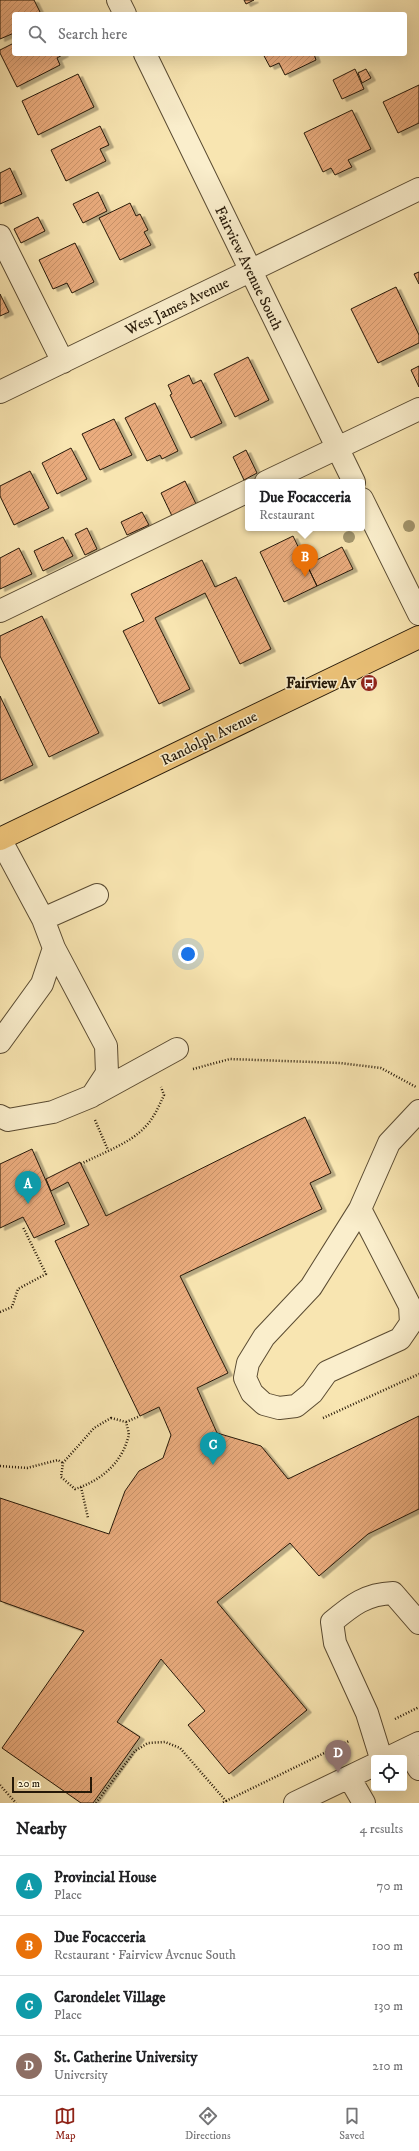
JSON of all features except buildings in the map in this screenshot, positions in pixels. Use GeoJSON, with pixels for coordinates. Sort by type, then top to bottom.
{"type":"FeatureCollection","features":[{"type":"Feature","properties":{"kind":"main road","name":"Randolph Avenue"},"geometry":{"type":"LineString","coordinates":[[0,839],[419,637]]}},
{"type":"Feature","properties":{"kind":"street"},"geometry":{"type":"LineString","coordinates":[[118,0],[124,12]]}},
{"type":"Feature","properties":{"kind":"street","name":"Fairview Avenue South"},"geometry":{"type":"LineString","coordinates":[[146,56],[352,479]]}},
{"type":"Feature","properties":{"kind":"street","name":"West James Avenue"},"geometry":{"type":"LineString","coordinates":[[0,392],[419,189]]}},
{"type":"Feature","properties":{"kind":"street"},"geometry":{"type":"LineString","coordinates":[[0,236],[63,362]]}},
{"type":"Feature","properties":{"kind":"street"},"geometry":{"type":"LineString","coordinates":[[272,479],[419,409]]}},
{"type":"Feature","properties":{"kind":"street"},"geometry":{"type":"LineString","coordinates":[[0,611],[245,492]]}},
{"type":"Feature","properties":{"kind":"street"},"geometry":{"type":"LineString","coordinates":[[365,505],[419,614]]}},
{"type":"Feature","properties":{"kind":"street"},"geometry":{"type":"LineString","coordinates":[[0,839],[43,920],[54,948],[106,1046],[107,1074],[92,1096]]}},
{"type":"Feature","properties":{"kind":"street"},"geometry":{"type":"LineString","coordinates":[[43,920],[97,895]]}},
{"type":"Feature","properties":{"kind":"street"},"geometry":{"type":"LineString","coordinates":[[0,1042],[42,984],[54,948]]}},
{"type":"Feature","properties":{"kind":"street"},"geometry":{"type":"LineString","coordinates":[[0,1116],[8,1120],[53,1112],[92,1096],[176,1049]]}},
{"type":"Feature","properties":{"kind":"street"},"geometry":{"type":"LineString","coordinates":[[360,1209],[410,1306],[411,1323],[400,1339],[327,1372],[312,1393],[296,1406],[280,1408],[264,1404],[252,1393],[245,1378],[248,1363],[264,1337],[311,1287],[360,1209],[389,1143],[419,1111]]}},
{"type":"Feature","properties":{"kind":"street"},"geometry":{"type":"LineString","coordinates":[[380,1755],[367,1713],[335,1643],[332,1622],[350,1606],[377,1594],[393,1593],[419,1623]]}},
{"type":"Feature","properties":{"kind":"street"},"geometry":{"type":"LineString","coordinates":[[394,1755],[413,1746],[419,1769]]}},
{"type":"Feature","properties":{"kind":"street"},"geometry":{"type":"LineString","coordinates":[[294,1803],[371,1766]]}},
{"type":"Feature","properties":{"kind":"street"},"geometry":{"type":"LineString","coordinates":[[349,1777],[364,1803]]}},
{"type":"Feature","properties":{"kind":"path"},"geometry":{"type":"LineString","coordinates":[[186,1071],[230,1059],[340,1063],[381,1068],[416,1087]]}},
{"type":"Feature","properties":{"kind":"path"},"geometry":{"type":"LineString","coordinates":[[81,1164],[131,1138],[145,1128],[156,1112],[164,1095],[159,1083]]}},
{"type":"Feature","properties":{"kind":"path"},"geometry":{"type":"LineString","coordinates":[[0,1312],[12,1307],[18,1289],[46,1274],[23,1227]]}},
{"type":"Feature","properties":{"kind":"path"},"geometry":{"type":"LineString","coordinates":[[321,1419],[419,1374]]}},
{"type":"Feature","properties":{"kind":"path"},"geometry":{"type":"LineString","coordinates":[[126,1422],[129,1436],[114,1465],[91,1484],[75,1489],[61,1477],[63,1463],[94,1428],[111,1418],[126,1422],[140,1416]]}},
{"type":"Feature","properties":{"kind":"path"},"geometry":{"type":"LineString","coordinates":[[0,1466],[27,1468],[58,1460],[63,1463]]}},
{"type":"Feature","properties":{"kind":"path"},"geometry":{"type":"LineString","coordinates":[[81,1487],[88,1518]]}},
{"type":"Feature","properties":{"kind":"path"},"geometry":{"type":"LineString","coordinates":[[222,1803],[372,1730]]}},
{"type":"Feature","properties":{"kind":"path"},"geometry":{"type":"LineString","coordinates":[[96,1803],[135,1751],[148,1743],[165,1742],[180,1748],[226,1801]]}},
{"type":"Feature","properties":{"kind":"path"},"geometry":{"type":"LineString","coordinates":[[0,1785],[16,1803]]}},
{"type":"Feature","properties":{"kind":"place","name":"Due Focacceria"},"geometry":{"type":"Point","coordinates":[305,577]}},
{"type":"Feature","properties":{"kind":"place","name":"Fairview Av"},"geometry":{"type":"Point","coordinates":[369,683]}},
{"type":"Feature","properties":{"kind":"place","name":"Provincial House"},"geometry":{"type":"Point","coordinates":[28,1204]}},
{"type":"Feature","properties":{"kind":"place","name":"Carondelet Village"},"geometry":{"type":"Point","coordinates":[213,1465]}},
{"type":"Feature","properties":{"kind":"place","name":"St. Catherine University"},"geometry":{"type":"Point","coordinates":[338,1773]}}]}
